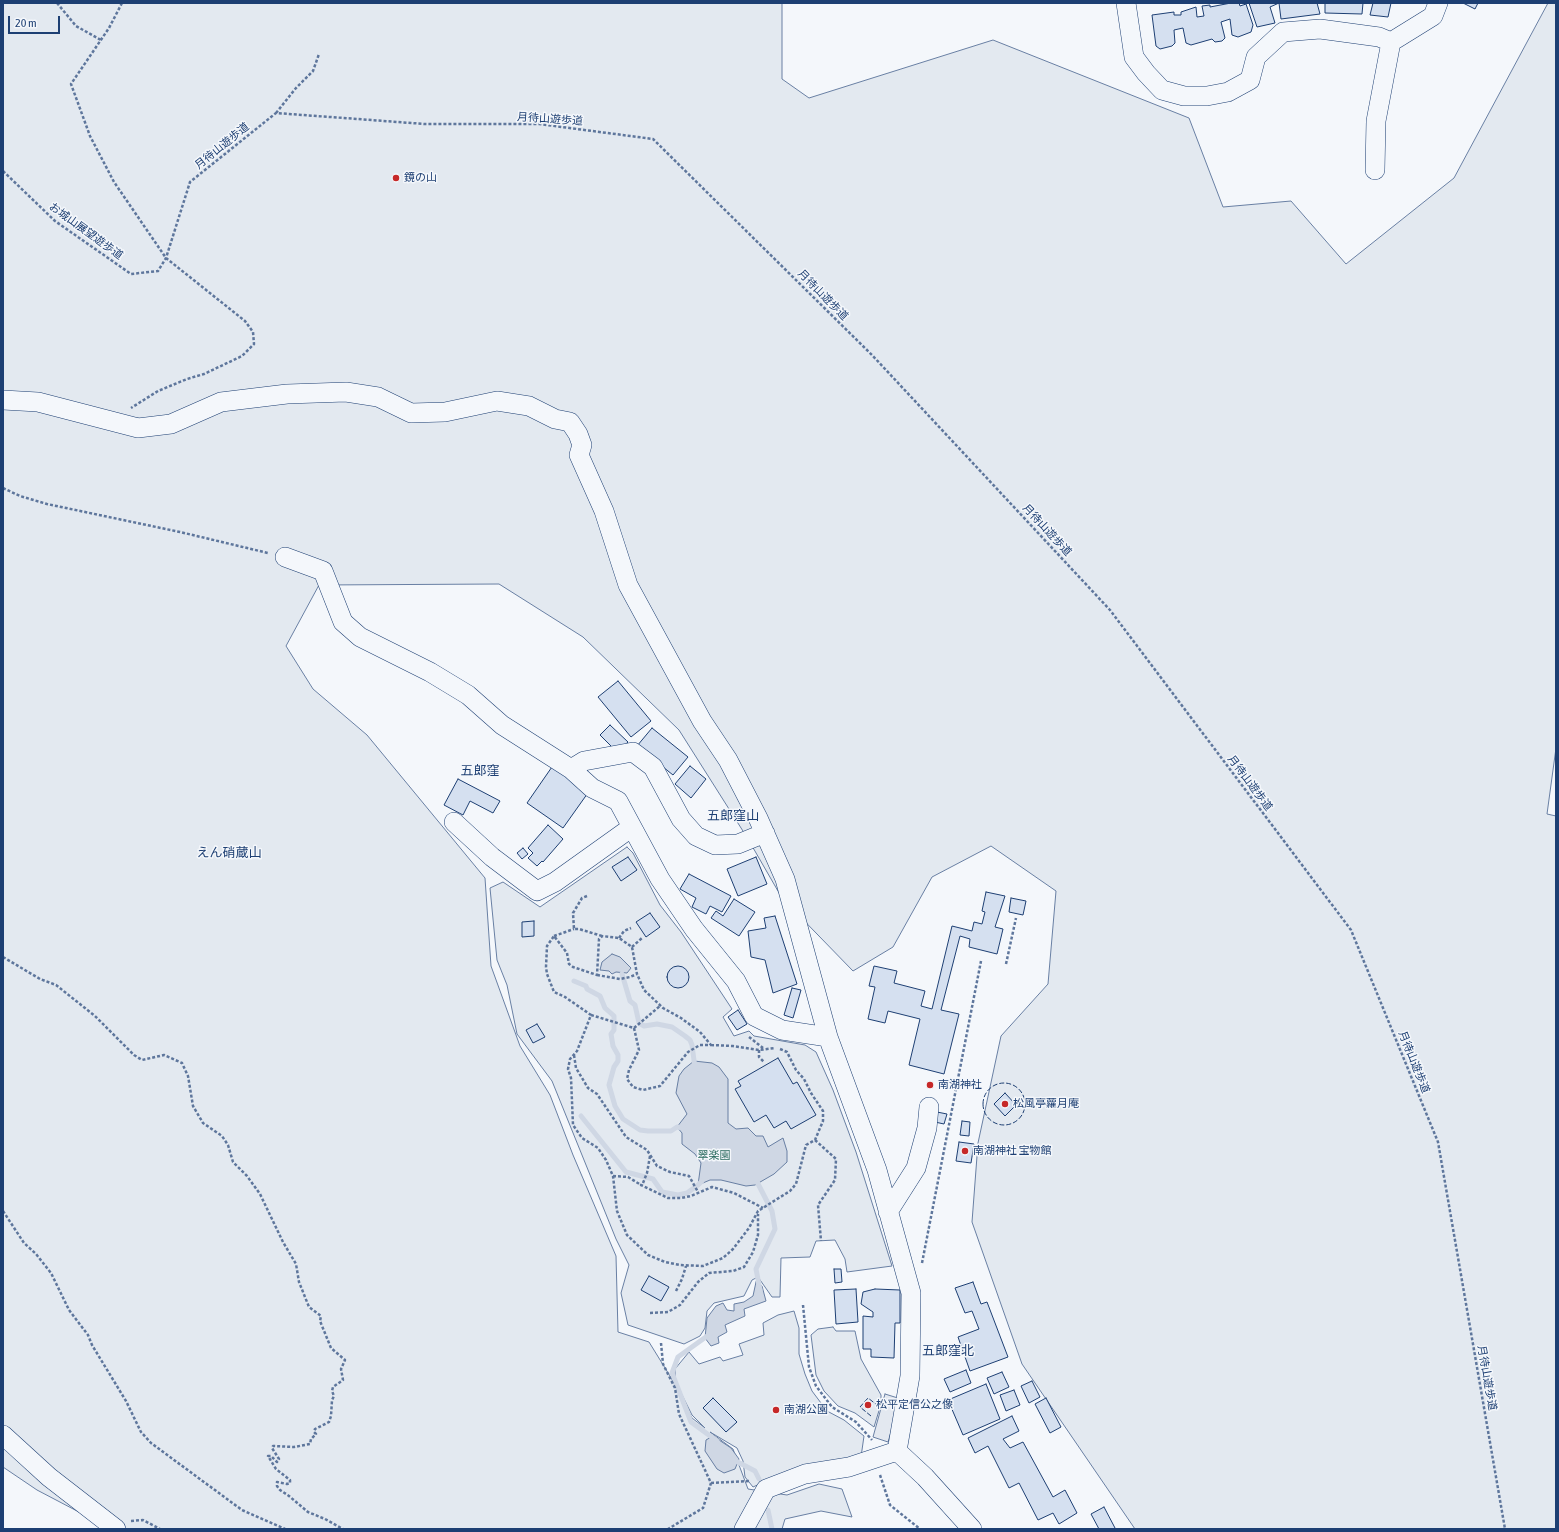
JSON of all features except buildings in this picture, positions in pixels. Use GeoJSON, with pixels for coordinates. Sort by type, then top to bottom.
{"type":"FeatureCollection","features":[{"type":"Feature","properties":{"kind":"street"},"geometry":{"type":"LineString","coordinates":[[1126,3],[1134,58],[1162,90],[1184,96],[1207,96],[1228,92],[1250,80],[1256,57],[1283,32],[1320,29],[1380,37],[1391,42]]}},
{"type":"Feature","properties":{"kind":"street"},"geometry":{"type":"LineString","coordinates":[[1375,170],[1376,121],[1391,42],[1433,16],[1438,3]]}},
{"type":"Feature","properties":{"kind":"street"},"geometry":{"type":"LineString","coordinates":[[3,400],[38,402],[138,428],[171,424],[220,402],[287,394],[346,392],[378,396],[411,412],[445,412],[497,401],[529,406],[555,419],[570,422],[582,445],[579,455],[604,511],[628,585],[702,721],[728,760],[765,833],[785,879],[828,1037],[877,1170],[911,1293],[910,1376],[885,1455]]}},
{"type":"Feature","properties":{"kind":"street"},"geometry":{"type":"LineString","coordinates":[[285,557],[323,571],[342,622],[360,637],[430,672],[468,695],[502,725],[571,769],[592,788],[618,801],[660,879],[694,928],[736,981],[754,1016],[782,1030],[828,1037]]}},
{"type":"Feature","properties":{"kind":"street"},"geometry":{"type":"LineString","coordinates":[[571,769],[584,761],[633,752],[653,767],[682,819],[696,836],[715,845],[738,844],[765,833]]}},
{"type":"Feature","properties":{"kind":"street"},"geometry":{"type":"LineString","coordinates":[[454,822],[492,858],[537,891],[555,882],[632,827]]}},
{"type":"Feature","properties":{"kind":"street"},"geometry":{"type":"LineString","coordinates":[[888,1212],[916,1168],[927,1128],[929,1107]]}},
{"type":"Feature","properties":{"kind":"street"},"geometry":{"type":"LineString","coordinates":[[3,1435],[49,1477],[116,1529]]}},
{"type":"Feature","properties":{"kind":"street"},"geometry":{"type":"LineString","coordinates":[[744,1529],[766,1489],[805,1474],[849,1466],[885,1455],[925,1477],[972,1529]]}},
{"type":"Feature","properties":{"kind":"path"},"geometry":{"type":"LineString","coordinates":[[57,3],[76,26],[101,40]]}},
{"type":"Feature","properties":{"kind":"path"},"geometry":{"type":"LineString","coordinates":[[110,421],[158,391],[187,379],[204,374],[242,356],[254,344],[253,332],[245,322],[166,258],[114,182],[90,136],[71,84],[101,40],[122,3]]}},
{"type":"Feature","properties":{"kind":"path"},"geometry":{"type":"LineString","coordinates":[[276,113],[296,88],[313,71],[319,54]]}},
{"type":"Feature","properties":{"kind":"path","name":"月待山遊歩道"},"geometry":{"type":"LineString","coordinates":[[166,258],[190,182],[276,113],[425,124],[539,124],[654,139],[872,355],[1110,610],[1351,930],[1438,1142],[1505,1529]]}},
{"type":"Feature","properties":{"kind":"path","name":"お城山展望遊歩道"},"geometry":{"type":"LineString","coordinates":[[3,171],[55,221],[131,274],[158,271],[166,258]]}},
{"type":"Feature","properties":{"kind":"path"},"geometry":{"type":"LineString","coordinates":[[3,488],[20,496],[47,504],[180,532],[285,557]]}},
{"type":"Feature","properties":{"kind":"path"},"geometry":{"type":"LineString","coordinates":[[574,929],[573,913],[582,898],[587,896]]}},
{"type":"Feature","properties":{"kind":"path"},"geometry":{"type":"LineString","coordinates":[[1006,964],[1016,918]]}},
{"type":"Feature","properties":{"kind":"path"},"geometry":{"type":"LineString","coordinates":[[619,938],[624,931],[631,928]]}},
{"type":"Feature","properties":{"kind":"path"},"geometry":{"type":"LineString","coordinates":[[660,1006],[634,1027],[620,1025],[591,1015],[554,992],[547,974],[547,946],[554,936],[574,929],[579,929],[602,936],[619,938],[632,947],[636,974],[644,990],[660,1006],[700,1032],[711,1045]]}},
{"type":"Feature","properties":{"kind":"path"},"geometry":{"type":"LineString","coordinates":[[554,936],[567,953],[569,964],[573,967],[597,976],[620,979],[630,978],[636,974]]}},
{"type":"Feature","properties":{"kind":"path"},"geometry":{"type":"LineString","coordinates":[[597,976],[599,939],[602,936]]}},
{"type":"Feature","properties":{"kind":"path"},"geometry":{"type":"LineString","coordinates":[[632,947],[642,938]]}},
{"type":"Feature","properties":{"kind":"path"},"geometry":{"type":"LineString","coordinates":[[3,957],[40,979],[56,985],[95,1016],[134,1055],[142,1060],[164,1055],[182,1062],[188,1076],[194,1106],[203,1123],[222,1136],[228,1145],[233,1162],[247,1176],[260,1194],[279,1235],[296,1264],[297,1276],[309,1307],[321,1316],[320,1321],[331,1348],[345,1360],[341,1369],[343,1380],[332,1391],[334,1396],[332,1400],[329,1422],[315,1429],[314,1432],[316,1434],[311,1439],[310,1444],[294,1447],[273,1446],[272,1448],[279,1459],[277,1462],[271,1456],[268,1456],[276,1468],[290,1480],[290,1483],[287,1484],[277,1482],[277,1486],[280,1490],[308,1512],[343,1529]]}},
{"type":"Feature","properties":{"kind":"path"},"geometry":{"type":"LineString","coordinates":[[930,1221],[981,961]]}},
{"type":"Feature","properties":{"kind":"path"},"geometry":{"type":"LineString","coordinates":[[591,1015],[577,1051],[570,1059],[568,1069],[571,1078],[573,1125],[582,1138],[598,1148],[606,1160],[613,1176],[614,1202],[621,1224],[627,1236],[648,1255],[665,1262],[686,1266],[704,1266],[723,1258],[733,1250],[749,1228],[758,1211],[790,1191],[796,1184],[806,1145],[815,1140],[823,1121],[823,1111],[811,1093],[804,1078],[796,1070],[787,1052],[777,1048],[764,1048],[758,1050],[733,1046],[700,1045],[688,1052],[660,1086],[643,1090],[633,1087],[627,1079],[629,1070],[639,1050],[634,1027]]}},
{"type":"Feature","properties":{"kind":"path"},"geometry":{"type":"LineString","coordinates":[[749,1037],[764,1048]]}},
{"type":"Feature","properties":{"kind":"path"},"geometry":{"type":"LineString","coordinates":[[758,1050],[759,1057],[764,1062]]}},
{"type":"Feature","properties":{"kind":"path"},"geometry":{"type":"LineString","coordinates":[[574,1054],[576,1068],[588,1088],[597,1094],[626,1137],[647,1150],[657,1166],[670,1172],[689,1176],[698,1192]]}},
{"type":"Feature","properties":{"kind":"path"},"geometry":{"type":"LineString","coordinates":[[815,1140],[836,1159],[835,1180],[818,1204],[821,1241]]}},
{"type":"Feature","properties":{"kind":"path"},"geometry":{"type":"LineString","coordinates":[[642,1184],[647,1173],[650,1156]]}},
{"type":"Feature","properties":{"kind":"path"},"geometry":{"type":"LineString","coordinates":[[613,1176],[628,1177],[668,1198],[691,1196],[712,1187],[734,1193],[763,1208]]}},
{"type":"Feature","properties":{"kind":"path"},"geometry":{"type":"LineString","coordinates":[[650,1313],[668,1312],[680,1305],[698,1282],[709,1273],[733,1271],[744,1267],[754,1252],[758,1236],[758,1211]]}},
{"type":"Feature","properties":{"kind":"path"},"geometry":{"type":"LineString","coordinates":[[3,1212],[24,1243],[36,1254],[51,1273],[69,1310],[82,1324],[92,1345],[115,1382],[141,1432],[151,1443],[216,1489],[236,1506],[285,1529]]}},
{"type":"Feature","properties":{"kind":"path"},"geometry":{"type":"LineString","coordinates":[[676,1291],[686,1266]]}},
{"type":"Feature","properties":{"kind":"path"},"geometry":{"type":"LineString","coordinates":[[802,1305],[809,1367],[816,1386],[832,1407],[856,1422],[885,1455],[890,1505],[920,1529]]}},
{"type":"Feature","properties":{"kind":"path"},"geometry":{"type":"LineString","coordinates":[[661,1342],[663,1364],[675,1388],[679,1414],[711,1483],[703,1508],[668,1529]]}},
{"type":"Feature","properties":{"kind":"path"},"geometry":{"type":"LineString","coordinates":[[711,1483],[757,1481],[766,1489]]}},
{"type":"Feature","properties":{"kind":"path"},"geometry":{"type":"LineString","coordinates":[[116,1529],[126,1522],[144,1520],[160,1529]]}},
{"type":"Feature","properties":{"kind":"green space"},"geometry":{"type":"Polygon","coordinates":[[[3,3],[782,3],[782,79],[809,98],[993,40],[1189,118],[1223,207],[1291,201],[1346,264],[1454,178],[1548,3],[1556,3],[1556,748],[1547,814],[1556,816],[1556,1529],[1135,1529],[1022,1364],[972,1222],[978,1143],[1001,1036],[1048,984],[1056,891],[991,846],[932,877],[893,947],[853,971],[782,898],[748,839],[679,730],[583,637],[499,584],[319,585],[286,646],[313,689],[367,735],[485,878],[491,966],[520,1046],[550,1095],[573,1155],[616,1256],[618,1332],[649,1342],[670,1376],[692,1418],[705,1428],[692,1415],[675,1381],[675,1369],[689,1352],[699,1364],[720,1357],[723,1361],[743,1355],[739,1344],[764,1335],[763,1323],[778,1315],[794,1311],[799,1328],[799,1354],[812,1391],[827,1411],[844,1420],[864,1436],[861,1457],[777,1476],[753,1487],[745,1477],[743,1461],[737,1448],[710,1432],[733,1449],[748,1489],[787,1495],[819,1484],[842,1489],[852,1517],[821,1511],[785,1519],[782,1529],[104,1529],[98,1522],[37,1490],[3,1467],[3,3]]]}},
{"type":"Feature","properties":{"kind":"green space","name":"翠楽園"},"geometry":{"type":"Polygon","coordinates":[[[627,847],[633,853],[660,905],[681,932],[732,1009],[723,1017],[734,1036],[749,1031],[754,1036],[805,1045],[816,1052],[833,1090],[856,1152],[892,1266],[847,1272],[845,1259],[835,1240],[816,1241],[810,1257],[781,1258],[780,1297],[772,1297],[758,1277],[752,1280],[744,1296],[714,1303],[707,1311],[705,1328],[700,1336],[684,1344],[628,1325],[621,1293],[629,1265],[616,1239],[552,1081],[517,1034],[507,985],[497,960],[490,888],[503,882],[540,907],[627,847]]]}},
{"type":"Feature","properties":{"kind":"green space"},"geometry":{"type":"Polygon","coordinates":[[[833,1327],[836,1331],[855,1331],[861,1359],[881,1395],[881,1404],[874,1427],[855,1413],[838,1406],[824,1391],[816,1375],[811,1335],[818,1329],[833,1327]]]}},
{"type":"Feature","properties":{"kind":"shaded area"},"geometry":{"type":"Polygon","coordinates":[[[612,954],[620,957],[631,968],[627,973],[616,972],[612,974],[609,971],[600,970],[602,962],[612,954]]]}},
{"type":"Feature","properties":{"kind":"shaded area"},"geometry":{"type":"Polygon","coordinates":[[[694,1061],[712,1063],[719,1067],[728,1079],[728,1123],[736,1129],[748,1128],[756,1136],[763,1136],[768,1147],[783,1138],[787,1151],[787,1162],[774,1174],[755,1185],[746,1186],[721,1180],[710,1180],[698,1185],[701,1163],[695,1154],[682,1144],[682,1133],[677,1127],[687,1114],[676,1093],[679,1076],[684,1069],[694,1061]]]}},
{"type":"Feature","properties":{"kind":"shaded area"},"geometry":{"type":"Polygon","coordinates":[[[756,1282],[762,1286],[766,1301],[744,1309],[745,1316],[725,1325],[727,1332],[718,1337],[719,1343],[711,1346],[705,1338],[707,1318],[716,1306],[723,1303],[727,1310],[734,1311],[734,1304],[744,1302],[753,1296],[756,1282]]]}},
{"type":"Feature","properties":{"kind":"shaded area"},"geometry":{"type":"Polygon","coordinates":[[[885,1394],[901,1399],[888,1442],[873,1437],[885,1394]]]}},
{"type":"Feature","properties":{"kind":"shaded area"},"geometry":{"type":"Polygon","coordinates":[[[713,1436],[731,1448],[739,1459],[735,1469],[724,1473],[717,1469],[705,1451],[706,1440],[713,1436]]]}},
{"type":"Feature","properties":{"kind":"waterway"},"geometry":{"type":"LineString","coordinates":[[622,974],[630,1001],[635,1005],[639,1023],[644,1026],[657,1024],[672,1027],[690,1040],[695,1068]]}},
{"type":"Feature","properties":{"kind":"waterway"},"geometry":{"type":"LineString","coordinates":[[574,981],[586,986],[587,989],[600,996],[605,1008],[614,1016],[614,1030],[611,1034],[613,1046],[618,1055],[618,1061],[614,1067],[609,1085],[615,1106],[623,1119],[640,1130],[671,1131],[677,1127],[684,1128]]}},
{"type":"Feature","properties":{"kind":"waterway"},"geometry":{"type":"LineString","coordinates":[[581,1116],[626,1172],[653,1179],[662,1192],[678,1195],[687,1193],[702,1181]]}},
{"type":"Feature","properties":{"kind":"waterway"},"geometry":{"type":"LineString","coordinates":[[755,1178],[772,1211],[775,1229],[756,1269],[760,1290]]}},
{"type":"Feature","properties":{"kind":"waterway"},"geometry":{"type":"LineString","coordinates":[[710,1334],[678,1357],[672,1373],[691,1422],[717,1441]]}},
{"type":"Feature","properties":{"kind":"waterway"},"geometry":{"type":"LineString","coordinates":[[732,1459],[755,1471],[759,1479]]}},
{"type":"Feature","properties":{"kind":"waterway"},"geometry":{"type":"LineString","coordinates":[[768,1510],[772,1529]]}},
{"type":"Feature","properties":{"kind":"fence"},"geometry":{"type":"LineString","coordinates":[[1004,1083],[1019,1089],[1025,1104],[1019,1119],[1004,1125],[989,1119],[983,1104],[989,1089],[1004,1083]]}},
{"type":"Feature","properties":{"kind":"fence"},"geometry":{"type":"LineString","coordinates":[[871,1416],[860,1407],[868,1398],[877,1405]]}},
{"type":"Feature","properties":{"kind":"place","name":"鏡の山"},"geometry":{"type":"Point","coordinates":[396,178]}},
{"type":"Feature","properties":{"kind":"place","name":"南湖神社"},"geometry":{"type":"Point","coordinates":[930,1085]}},
{"type":"Feature","properties":{"kind":"place","name":"松風亭蘿月庵"},"geometry":{"type":"Point","coordinates":[1005,1104]}},
{"type":"Feature","properties":{"kind":"place","name":"南湖神社 宝物館"},"geometry":{"type":"Point","coordinates":[965,1151]}},
{"type":"Feature","properties":{"kind":"place","name":"松平定信公之像"},"geometry":{"type":"Point","coordinates":[868,1405]}},
{"type":"Feature","properties":{"kind":"place","name":"南湖公園"},"geometry":{"type":"Point","coordinates":[776,1410]}},
{"type":"Feature","properties":{"kind":"district","name":"五郎窪"},"geometry":{"type":"Point","coordinates":[480,771]}},
{"type":"Feature","properties":{"kind":"district","name":"五郎窪山"},"geometry":{"type":"Point","coordinates":[733,816]}},
{"type":"Feature","properties":{"kind":"district","name":"えん硝蔵山"},"geometry":{"type":"Point","coordinates":[229,853]}},
{"type":"Feature","properties":{"kind":"district","name":"五郎窪北"},"geometry":{"type":"Point","coordinates":[948,1351]}}]}
